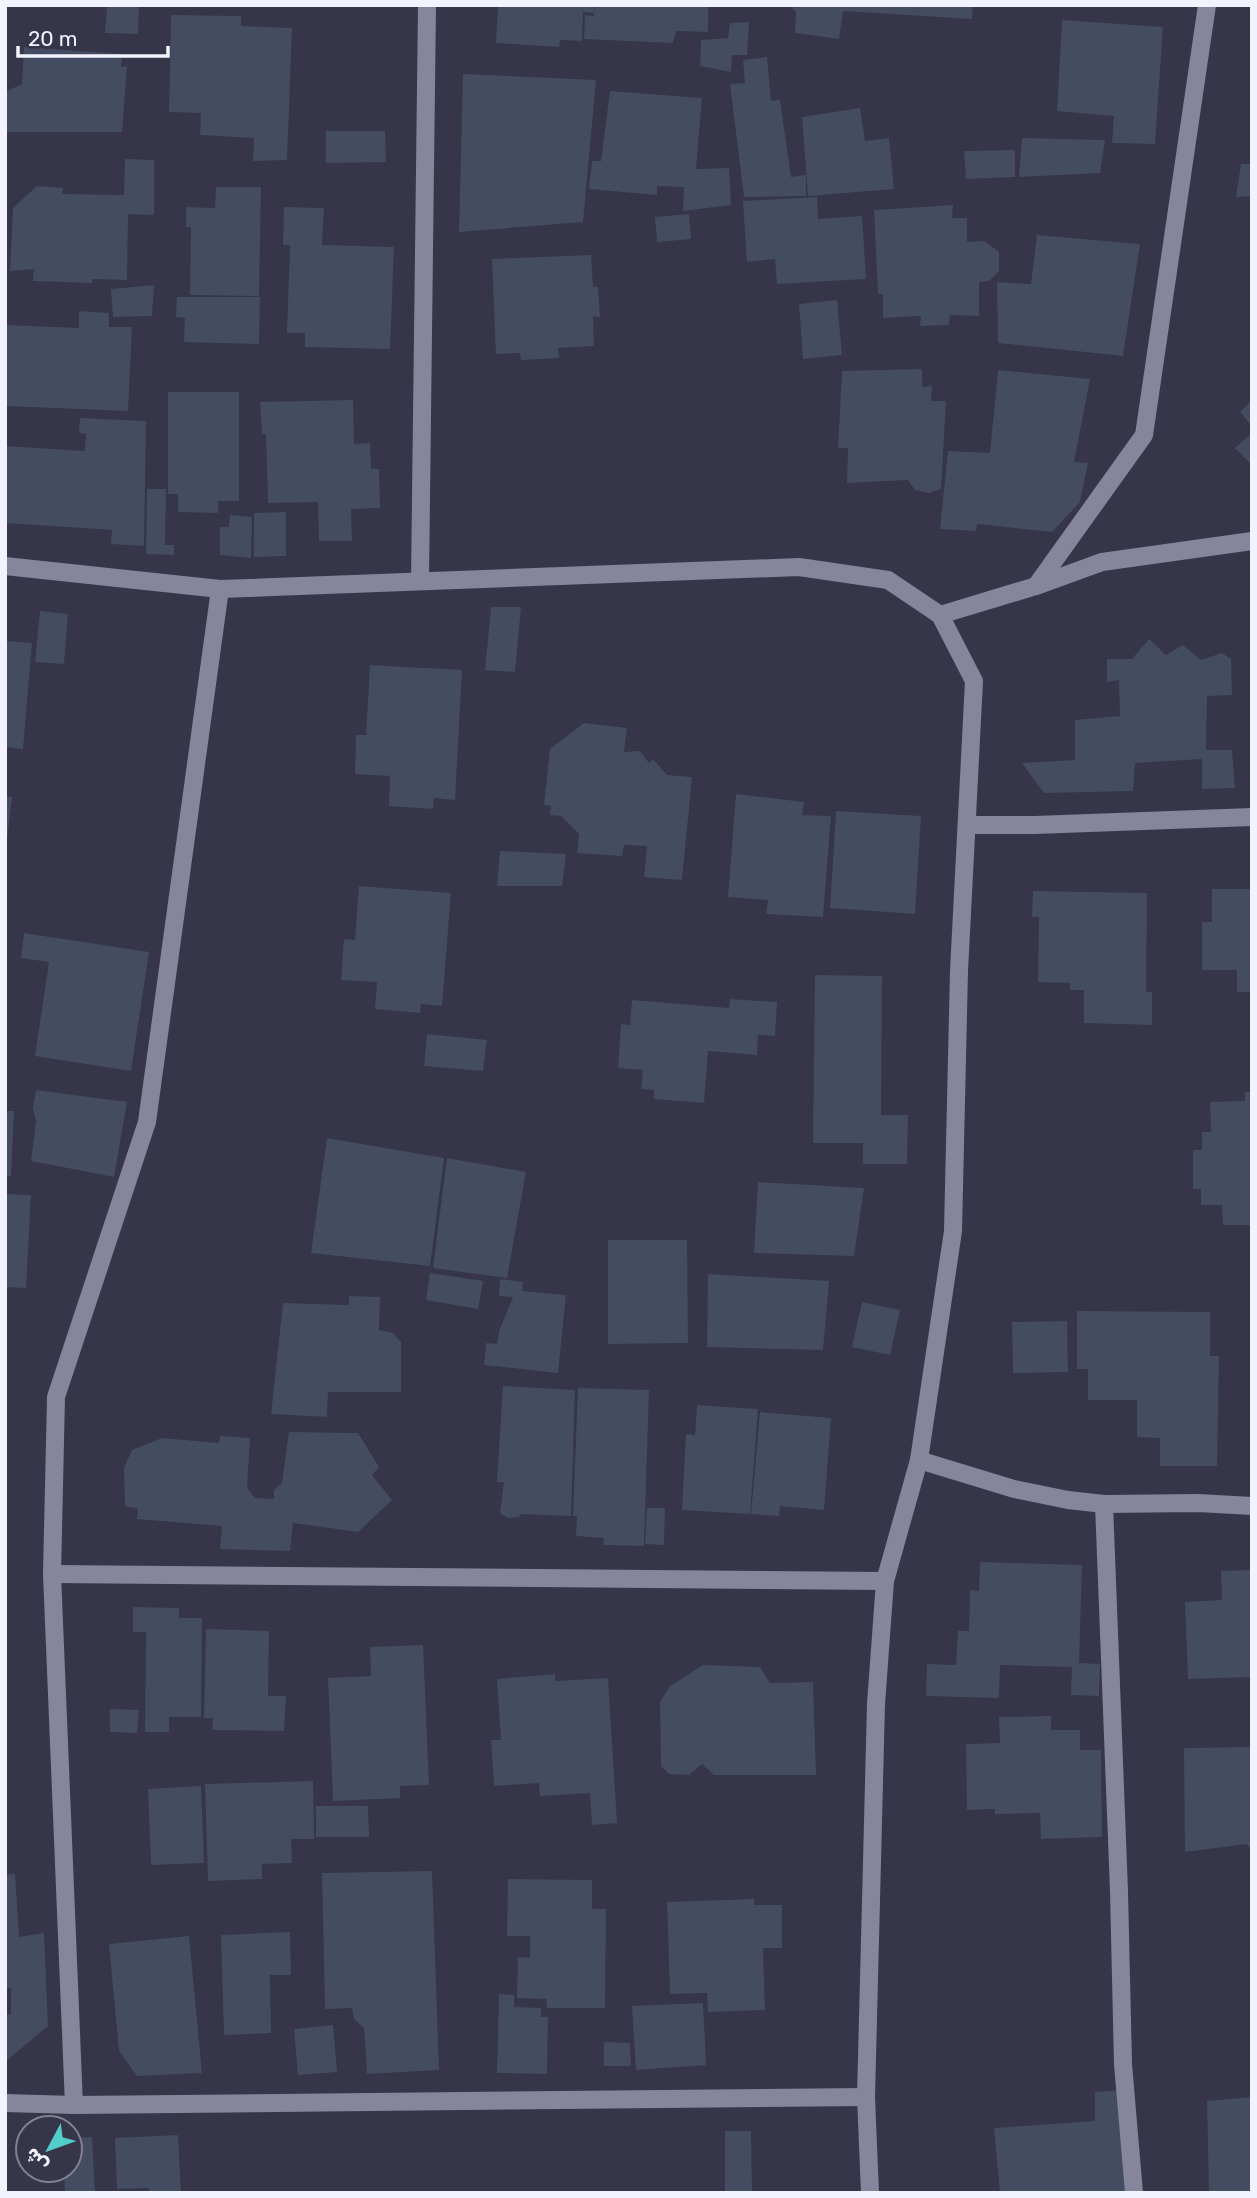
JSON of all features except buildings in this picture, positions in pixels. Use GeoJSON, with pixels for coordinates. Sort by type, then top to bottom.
{"type":"FeatureCollection","features":[{"type":"Feature","properties":{"kind":"street"},"geometry":{"type":"LineString","coordinates":[[420,580],[427,5]]}},
{"type":"Feature","properties":{"kind":"street"},"geometry":{"type":"LineString","coordinates":[[1035,586],[1144,435],[1207,5]]}},
{"type":"Feature","properties":{"kind":"street"},"geometry":{"type":"LineString","coordinates":[[940,615],[1102,562],[1252,541]]}},
{"type":"Feature","properties":{"kind":"street"},"geometry":{"type":"LineString","coordinates":[[5,566],[220,589],[799,567],[888,580],[940,615],[974,681],[959,971],[953,1231],[919,1460],[884,1581],[876,1704],[866,2097],[870,2193]]}},
{"type":"Feature","properties":{"kind":"street"},"geometry":{"type":"LineString","coordinates":[[74,2105],[52,1574],[56,1397],[147,1122],[220,589]]}},
{"type":"Feature","properties":{"kind":"street"},"geometry":{"type":"LineString","coordinates":[[968,825],[1049,825],[1252,817]]}},
{"type":"Feature","properties":{"kind":"street"},"geometry":{"type":"LineString","coordinates":[[919,1460],[1014,1489],[1068,1500],[1104,1504],[1198,1503],[1252,1506]]}},
{"type":"Feature","properties":{"kind":"street"},"geometry":{"type":"LineString","coordinates":[[1104,1504],[1123,2064],[1134,2193]]}},
{"type":"Feature","properties":{"kind":"street"},"geometry":{"type":"LineString","coordinates":[[52,1574],[884,1581]]}},
{"type":"Feature","properties":{"kind":"street"},"geometry":{"type":"LineString","coordinates":[[5,2103],[74,2105],[866,2097]]}}]}
